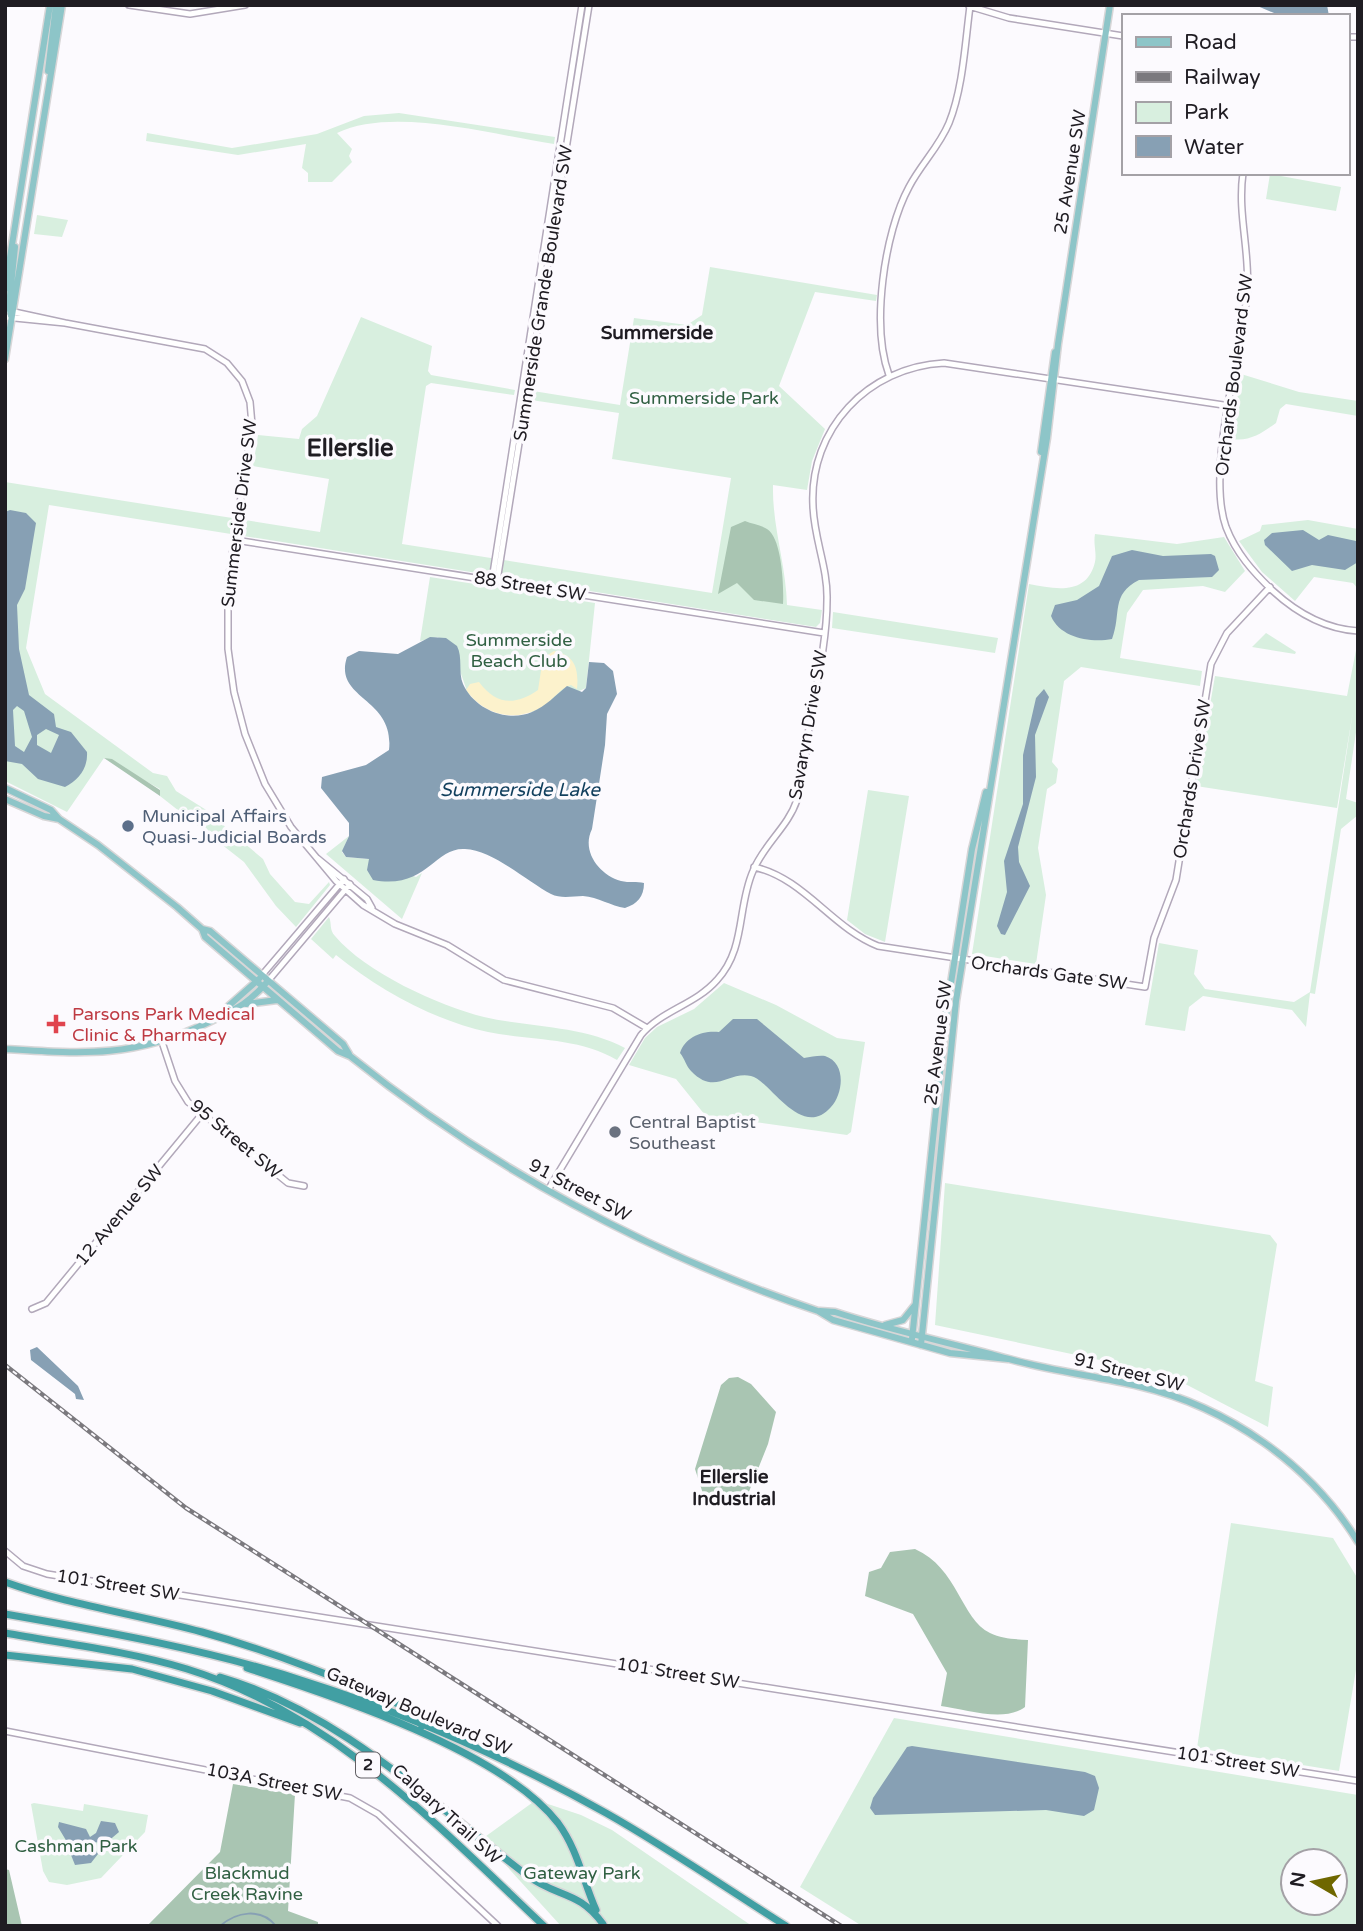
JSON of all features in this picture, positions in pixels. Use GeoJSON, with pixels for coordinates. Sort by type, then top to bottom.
{"type":"FeatureCollection","features":[{"type":"Feature","properties":{"kind":"highway"},"geometry":{"type":"LineString","coordinates":[[5,1583],[67,1601],[201,1632],[290,1659],[412,1710],[422,1726]]}},
{"type":"Feature","properties":{"kind":"highway","name":"Gateway Boulevard SW"},"geometry":{"type":"LineString","coordinates":[[5,1614],[210,1654],[323,1687],[422,1726],[604,1812],[786,1926]]}},
{"type":"Feature","properties":{"kind":"highway","name":"Calgary Trail SW"},"geometry":{"type":"LineString","coordinates":[[5,1633],[155,1660],[243,1691],[314,1728],[400,1790],[544,1926]]}},
{"type":"Feature","properties":{"kind":"highway"},"geometry":{"type":"LineString","coordinates":[[155,1660],[229,1680],[271,1697],[330,1727],[397,1772],[538,1883],[584,1902],[603,1924],[569,1840],[550,1814],[520,1788],[459,1752],[402,1725],[210,1654]]}},
{"type":"Feature","properties":{"kind":"highway"},"geometry":{"type":"LineString","coordinates":[[5,1655],[132,1669],[201,1688],[314,1728]]}},
{"type":"Feature","properties":{"kind":"main road"},"geometry":{"type":"LineString","coordinates":[[5,289],[50,5]]}},
{"type":"Feature","properties":{"kind":"main road"},"geometry":{"type":"LineString","coordinates":[[49,87],[48,66],[56,5]]}},
{"type":"Feature","properties":{"kind":"main road"},"geometry":{"type":"LineString","coordinates":[[9,313],[62,5]]}},
{"type":"Feature","properties":{"kind":"main road","name":"25 Avenue SW"},"geometry":{"type":"LineString","coordinates":[[922,1342],[962,960],[1041,464],[1041,439],[1053,378],[1110,5]]}},
{"type":"Feature","properties":{"kind":"main road"},"geometry":{"type":"LineString","coordinates":[[5,359],[15,227]]}},
{"type":"Feature","properties":{"kind":"main road","name":"25 Avenue SW"},"geometry":{"type":"LineString","coordinates":[[912,1339],[954,959],[972,849],[997,746]]}},
{"type":"Feature","properties":{"kind":"main road","name":"91 Street SW"},"geometry":{"type":"LineString","coordinates":[[5,790],[40,804],[131,870],[262,975],[343,1044],[350,1056]]}},
{"type":"Feature","properties":{"kind":"main road","name":"91 Street SW"},"geometry":{"type":"LineString","coordinates":[[5,799],[44,816],[59,819]]}},
{"type":"Feature","properties":{"kind":"main road","name":"91 Street SW"},"geometry":{"type":"LineString","coordinates":[[202,929],[205,937],[338,1051],[350,1056],[458,1135],[548,1190],[676,1254],[818,1311],[833,1320],[912,1339],[959,1354],[1008,1359],[1173,1395],[1219,1415],[1259,1439],[1295,1468],[1329,1502],[1358,1542]]}},
{"type":"Feature","properties":{"kind":"main road"},"geometry":{"type":"LineString","coordinates":[[5,1049],[102,1053],[162,1042],[228,1015],[244,1004],[260,985],[262,975]]}},
{"type":"Feature","properties":{"kind":"main road"},"geometry":{"type":"LineString","coordinates":[[213,1020],[268,981]]}},
{"type":"Feature","properties":{"kind":"main road"},"geometry":{"type":"LineString","coordinates":[[244,1004],[278,1000]]}},
{"type":"Feature","properties":{"kind":"main road"},"geometry":{"type":"LineString","coordinates":[[872,1324],[895,1324],[903,1320],[916,1303]]}},
{"type":"Feature","properties":{"kind":"main road","name":"91 Street SW"},"geometry":{"type":"LineString","coordinates":[[818,1311],[835,1312],[912,1339]]}},
{"type":"Feature","properties":{"kind":"street"},"geometry":{"type":"LineString","coordinates":[[129,5],[189,14],[220,12],[244,5]]}},
{"type":"Feature","properties":{"kind":"street","name":"Summerside Grande Boulevard SW"},"geometry":{"type":"LineString","coordinates":[[494,581],[582,5]]}},
{"type":"Feature","properties":{"kind":"street","name":"Summerside Grande Boulevard SW"},"geometry":{"type":"LineString","coordinates":[[494,581],[589,5]]}},
{"type":"Feature","properties":{"kind":"street"},"geometry":{"type":"LineString","coordinates":[[889,376],[882,351],[879,323],[892,233],[907,191],[940,141],[950,118],[969,6],[1009,18],[1122,36]]}},
{"type":"Feature","properties":{"kind":"street","name":"Orchards Boulevard SW"},"geometry":{"type":"LineString","coordinates":[[1243,175],[1241,205],[1248,282],[1219,477],[1222,510],[1239,552],[1270,587],[1309,617],[1333,627],[1358,631]]}},
{"type":"Feature","properties":{"kind":"street","name":"Summerside Drive SW"},"geometry":{"type":"LineString","coordinates":[[9,313],[194,345],[218,356],[234,371],[247,393],[252,419],[226,619],[231,677],[237,705],[265,784],[296,833],[317,858],[348,887],[367,899],[372,908],[399,926],[454,949],[504,980],[613,1008],[648,1028]]}},
{"type":"Feature","properties":{"kind":"street","name":"Savaryn Drive SW"},"geometry":{"type":"LineString","coordinates":[[548,1190],[648,1028],[664,1015],[703,994],[728,967],[738,944],[754,867],[764,849],[786,824],[797,799],[824,633],[827,576],[813,502],[817,461],[830,431],[845,410],[862,393],[889,376],[918,366],[944,363],[1230,406]]}},
{"type":"Feature","properties":{"kind":"street","name":"88 Street SW"},"geometry":{"type":"LineString","coordinates":[[235,540],[824,633]]}},
{"type":"Feature","properties":{"kind":"street","name":"Orchards Drive SW"},"geometry":{"type":"LineString","coordinates":[[1145,987],[1154,938],[1176,877],[1210,664],[1227,634],[1270,587]]}},
{"type":"Feature","properties":{"kind":"street","name":"Orchards Gate SW"},"geometry":{"type":"LineString","coordinates":[[754,867],[788,881],[870,943],[954,959],[1145,987]]}},
{"type":"Feature","properties":{"kind":"street"},"geometry":{"type":"LineString","coordinates":[[262,975],[342,882]]}},
{"type":"Feature","properties":{"kind":"street"},"geometry":{"type":"LineString","coordinates":[[268,981],[348,887]]}},
{"type":"Feature","properties":{"kind":"street","name":"95 Street SW"},"geometry":{"type":"LineString","coordinates":[[162,1042],[179,1089],[202,1114],[288,1183],[304,1186]]}},
{"type":"Feature","properties":{"kind":"street","name":"12 Avenue SW"},"geometry":{"type":"LineString","coordinates":[[32,1310],[46,1303],[202,1114]]}},
{"type":"Feature","properties":{"kind":"street","name":"101 Street SW"},"geometry":{"type":"LineString","coordinates":[[5,1551],[23,1566],[47,1574],[1358,1781]]}},
{"type":"Feature","properties":{"kind":"street","name":"103A Street SW"},"geometry":{"type":"LineString","coordinates":[[5,1731],[350,1797],[378,1814],[498,1926]]}},
{"type":"Feature","properties":{"kind":"green space"},"geometry":{"type":"Polygon","coordinates":[[[399,113],[555,137],[554,144],[473,129],[414,122],[360,125],[337,133],[352,149],[349,156],[352,162],[332,182],[308,182],[308,173],[302,168],[306,144],[238,155],[146,141],[147,133],[232,148],[317,134],[364,116],[399,113]]]}},
{"type":"Feature","properties":{"kind":"green space"},"geometry":{"type":"Polygon","coordinates":[[[1270,175],[1341,187],[1336,211],[1266,199],[1270,175]]]}},
{"type":"Feature","properties":{"kind":"green space"},"geometry":{"type":"Polygon","coordinates":[[[37,215],[68,220],[62,237],[34,234],[37,215]]]}},
{"type":"Feature","properties":{"kind":"green space","name":"Summerside Park"},"geometry":{"type":"Polygon","coordinates":[[[710,267],[877,295],[876,301],[815,292],[779,386],[825,429],[812,461],[807,490],[773,485],[787,605],[822,610],[820,623],[816,627],[49,505],[26,648],[45,694],[153,773],[167,776],[176,791],[219,818],[225,827],[263,859],[270,874],[295,902],[309,904],[329,882],[330,885],[296,927],[276,906],[244,862],[160,796],[160,789],[104,758],[67,812],[5,781],[5,482],[320,532],[329,479],[253,466],[258,435],[299,439],[302,429],[317,416],[361,317],[432,346],[428,371],[431,375],[515,390],[514,395],[431,383],[426,386],[402,544],[712,593],[731,478],[612,459],[619,413],[531,400],[533,391],[620,405],[634,318],[687,325],[702,315],[710,267]]]}},
{"type":"Feature","properties":{"kind":"green space"},"geometry":{"type":"Polygon","coordinates":[[[1241,374],[1299,392],[1358,401],[1358,416],[1286,404],[1280,409],[1276,423],[1266,430],[1250,438],[1231,439],[1241,374]]]}},
{"type":"Feature","properties":{"kind":"green space"},"geometry":{"type":"Polygon","coordinates":[[[1308,520],[1358,529],[1358,589],[1353,583],[1314,577],[1295,601],[1262,572],[1239,541],[1260,531],[1262,525],[1308,520]]]}},
{"type":"Feature","properties":{"kind":"green space"},"geometry":{"type":"Polygon","coordinates":[[[745,521],[767,529],[776,542],[782,575],[783,604],[754,600],[737,583],[718,594],[731,527],[745,521]]]}},
{"type":"Feature","properties":{"kind":"green space"},"geometry":{"type":"Polygon","coordinates":[[[1095,534],[1177,544],[1224,537],[1245,571],[1225,592],[1203,586],[1143,590],[1127,613],[1120,658],[1202,671],[1200,686],[1081,667],[1064,681],[1052,762],[1058,769],[1056,783],[1047,789],[1038,848],[1046,895],[1036,964],[972,954],[1029,584],[1069,588],[1085,580],[1095,562],[1095,534]]]}},
{"type":"Feature","properties":{"kind":"green space","name":"Summerside Beach Club"},"geometry":{"type":"Polygon","coordinates":[[[430,577],[595,603],[586,688],[532,712],[468,694],[460,671],[438,637],[420,641],[430,577]]]}},
{"type":"Feature","properties":{"kind":"green space"},"geometry":{"type":"Polygon","coordinates":[[[833,612],[998,638],[995,653],[832,628],[833,612]]]}},
{"type":"Feature","properties":{"kind":"green space"},"geometry":{"type":"Polygon","coordinates":[[[1266,633],[1296,652],[1295,654],[1252,647],[1266,633]]]}},
{"type":"Feature","properties":{"kind":"green space"},"geometry":{"type":"Polygon","coordinates":[[[1358,640],[1358,719],[1346,799],[1358,803],[1358,815],[1341,829],[1315,994],[1310,993],[1306,1027],[1292,1010],[1203,996],[1189,1007],[1185,1031],[1145,1025],[1159,943],[1198,950],[1194,974],[1205,989],[1294,1002],[1310,992],[1353,711],[1337,808],[1196,786],[1215,676],[1347,696],[1358,640]]]}},
{"type":"Feature","properties":{"kind":"green space"},"geometry":{"type":"Polygon","coordinates":[[[104,758],[112,759],[160,790],[160,796],[104,758]]]}},
{"type":"Feature","properties":{"kind":"green space"},"geometry":{"type":"Polygon","coordinates":[[[868,790],[909,796],[885,942],[865,934],[847,920],[868,790]]]}},
{"type":"Feature","properties":{"kind":"green space"},"geometry":{"type":"Polygon","coordinates":[[[349,836],[342,852],[346,857],[369,859],[416,877],[422,873],[402,919],[326,854],[349,836]]]}},
{"type":"Feature","properties":{"kind":"green space"},"geometry":{"type":"Polygon","coordinates":[[[329,917],[333,934],[348,949],[383,975],[425,996],[484,1017],[573,1031],[625,1048],[617,1060],[586,1047],[488,1032],[427,1012],[388,992],[336,955],[333,959],[311,939],[329,917]]]}},
{"type":"Feature","properties":{"kind":"green space"},"geometry":{"type":"Polygon","coordinates":[[[724,983],[776,1005],[837,1038],[865,1042],[851,1132],[847,1135],[705,1115],[676,1079],[629,1065],[645,1038],[657,1027],[694,1009],[724,983]]]}},
{"type":"Feature","properties":{"kind":"green space"},"geometry":{"type":"Polygon","coordinates":[[[945,1183],[1270,1235],[1277,1244],[1255,1381],[1273,1387],[1268,1427],[1166,1374],[935,1325],[945,1183]]]}},
{"type":"Feature","properties":{"kind":"green space"},"geometry":{"type":"Polygon","coordinates":[[[738,1377],[751,1384],[776,1412],[768,1444],[748,1494],[729,1506],[705,1500],[695,1469],[721,1385],[729,1378],[738,1377]]]}},
{"type":"Feature","properties":{"kind":"green space"},"geometry":{"type":"Polygon","coordinates":[[[1231,1523],[1333,1538],[1358,1579],[1358,1658],[1339,1771],[1197,1748],[1231,1523]]]}},
{"type":"Feature","properties":{"kind":"green space"},"geometry":{"type":"Polygon","coordinates":[[[915,1549],[941,1568],[980,1626],[999,1636],[1028,1640],[1025,1707],[1016,1712],[996,1715],[941,1706],[947,1673],[913,1614],[865,1596],[869,1572],[881,1568],[890,1552],[915,1549]]]}},
{"type":"Feature","properties":{"kind":"green space"},"geometry":{"type":"Polygon","coordinates":[[[894,1718],[1358,1795],[1358,1926],[862,1926],[800,1887],[894,1718]]]}},
{"type":"Feature","properties":{"kind":"green space","name":"Blackmud Creek Ravine"},"geometry":{"type":"Polygon","coordinates":[[[233,1784],[295,1794],[288,1911],[318,1922],[318,1926],[147,1926],[220,1852],[233,1784]]]}},
{"type":"Feature","properties":{"kind":"green space","name":"Gateway Park"},"geometry":{"type":"Polygon","coordinates":[[[536,1800],[581,1815],[612,1830],[752,1926],[561,1926],[482,1839],[536,1800]]]}},
{"type":"Feature","properties":{"kind":"green space","name":"Cashman Park"},"geometry":{"type":"Polygon","coordinates":[[[31,1804],[83,1811],[84,1804],[148,1815],[145,1832],[101,1878],[67,1885],[49,1882],[43,1871],[31,1804]]]}},
{"type":"Feature","properties":{"kind":"green space"},"geometry":{"type":"Polygon","coordinates":[[[5,1869],[9,1870],[22,1926],[5,1926],[5,1869]]]}},
{"type":"Feature","properties":{"kind":"sand"},"geometry":{"type":"Polygon","coordinates":[[[554,651],[567,656],[574,664],[577,689],[571,685],[567,686],[535,711],[513,715],[492,711],[466,690],[470,684],[479,682],[485,690],[499,699],[521,699],[538,690],[543,658],[554,651]]]}},
{"type":"Feature","properties":{"kind":"water"},"geometry":{"type":"Polygon","coordinates":[[[1255,5],[1327,5],[1329,14],[1276,14],[1255,5]]]}},
{"type":"Feature","properties":{"kind":"water"},"geometry":{"type":"Polygon","coordinates":[[[10,510],[26,513],[36,523],[25,589],[17,605],[19,649],[29,695],[54,714],[56,727],[71,732],[87,752],[82,773],[65,787],[38,779],[22,764],[5,761],[5,512],[10,510]],[[17,706],[13,710],[15,746],[24,752],[32,737],[24,711],[17,706]],[[46,729],[37,735],[37,745],[51,753],[59,735],[46,729]]]}},
{"type":"Feature","properties":{"kind":"water"},"geometry":{"type":"Polygon","coordinates":[[[1303,530],[1319,540],[1328,535],[1356,541],[1358,562],[1345,570],[1312,565],[1292,571],[1265,545],[1264,540],[1272,533],[1303,530]]]}},
{"type":"Feature","properties":{"kind":"water"},"geometry":{"type":"Polygon","coordinates":[[[1132,550],[1163,556],[1211,554],[1215,556],[1219,570],[1212,577],[1139,580],[1120,598],[1112,639],[1086,639],[1061,629],[1051,616],[1055,605],[1077,600],[1099,586],[1112,556],[1132,550]]]}},
{"type":"Feature","properties":{"kind":"water","name":"Summerside Lake"},"geometry":{"type":"Polygon","coordinates":[[[430,637],[446,638],[457,646],[463,684],[468,693],[483,707],[502,715],[532,712],[567,686],[582,692],[586,688],[589,662],[604,663],[613,671],[617,694],[607,714],[605,745],[589,846],[599,868],[613,878],[644,883],[643,892],[636,902],[625,908],[589,897],[555,896],[487,855],[465,849],[445,854],[418,874],[391,881],[373,880],[367,870],[369,859],[346,857],[342,851],[349,836],[349,823],[321,788],[322,777],[366,765],[389,750],[388,733],[383,719],[348,682],[345,671],[347,657],[359,651],[398,654],[430,637]]]}},
{"type":"Feature","properties":{"kind":"water"},"geometry":{"type":"Polygon","coordinates":[[[1044,689],[1049,697],[1035,735],[1036,777],[1018,847],[1019,862],[1030,886],[1005,935],[1001,934],[997,926],[1007,892],[1004,861],[1023,804],[1023,755],[1036,698],[1044,689]]]}},
{"type":"Feature","properties":{"kind":"water"},"geometry":{"type":"Polygon","coordinates":[[[733,1019],[757,1019],[804,1058],[825,1056],[832,1060],[837,1065],[841,1079],[838,1095],[831,1107],[820,1116],[809,1117],[787,1106],[751,1076],[707,1082],[691,1071],[680,1053],[682,1047],[701,1034],[719,1032],[733,1019]]]}},
{"type":"Feature","properties":{"kind":"water"},"geometry":{"type":"Polygon","coordinates":[[[37,1347],[78,1386],[84,1400],[76,1399],[75,1394],[31,1360],[30,1350],[37,1347]]]}},
{"type":"Feature","properties":{"kind":"water"},"geometry":{"type":"Polygon","coordinates":[[[907,1747],[1085,1772],[1095,1776],[1099,1788],[1094,1810],[1084,1816],[1046,1810],[875,1815],[870,1808],[873,1798],[907,1747]]]}},
{"type":"Feature","properties":{"kind":"water"},"geometry":{"type":"Polygon","coordinates":[[[101,1821],[115,1823],[119,1832],[106,1843],[91,1842],[98,1854],[91,1863],[75,1865],[71,1855],[84,1847],[84,1843],[67,1842],[58,1827],[59,1822],[86,1829],[90,1837],[96,1833],[101,1821]]]}},
{"type":"Feature","properties":{"kind":"waterway"},"geometry":{"type":"LineString","coordinates":[[220,1926],[233,1917],[248,1914],[263,1916],[276,1926]]}},
{"type":"Feature","properties":{"kind":"railway"},"geometry":{"type":"LineString","coordinates":[[5,1365],[186,1508],[841,1926]]}},
{"type":"Feature","properties":{"kind":"place","name":"Municipal Affairs Quasi-Judicial Boards"},"geometry":{"type":"Point","coordinates":[128,826]}},
{"type":"Feature","properties":{"kind":"place","name":"Parsons Park Medical Clinic & Pharmacy"},"geometry":{"type":"Point","coordinates":[56,1024]}},
{"type":"Feature","properties":{"kind":"place","name":"Central Baptist Southeast"},"geometry":{"type":"Point","coordinates":[615,1132]}},
{"type":"Feature","properties":{"kind":"district","name":"Summerside"},"geometry":{"type":"Point","coordinates":[657,333]}},
{"type":"Feature","properties":{"kind":"district","name":"Ellerslie"},"geometry":{"type":"Point","coordinates":[350,448]}},
{"type":"Feature","properties":{"kind":"district","name":"Ellerslie Industrial"},"geometry":{"type":"Point","coordinates":[734,1488]}}]}
